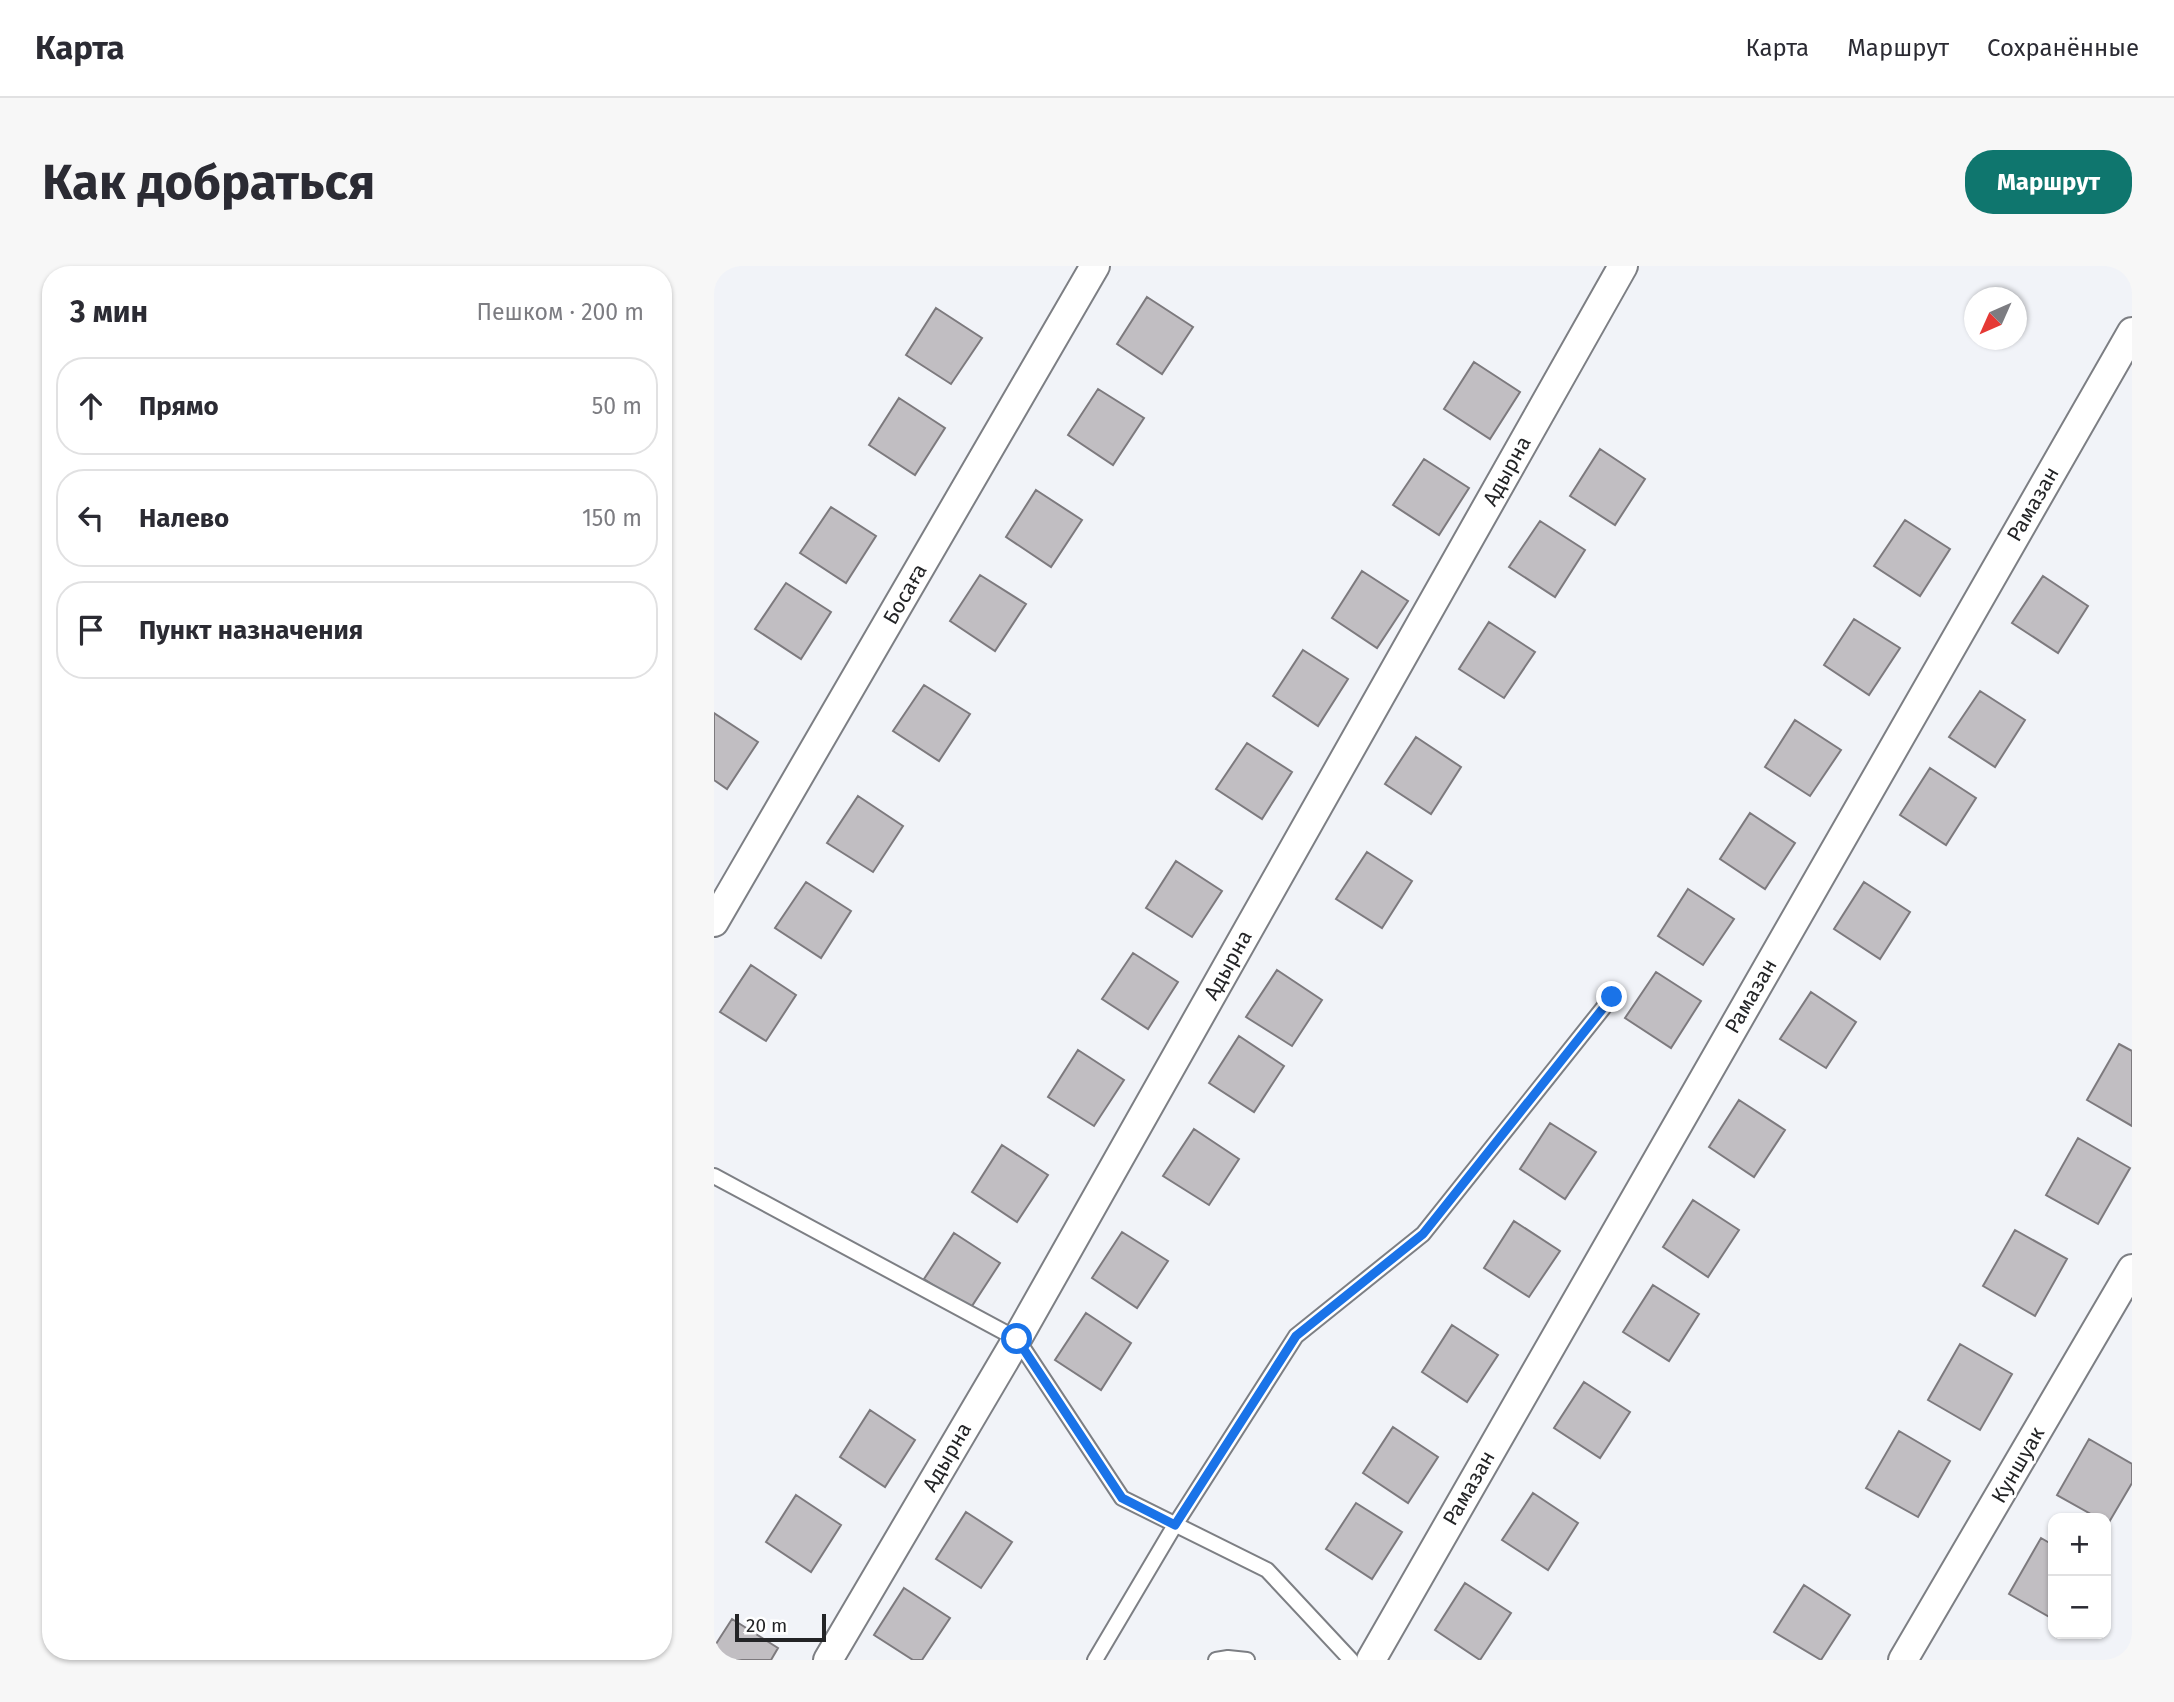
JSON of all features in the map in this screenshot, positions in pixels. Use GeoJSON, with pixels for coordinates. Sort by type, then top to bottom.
{"type":"FeatureCollection","features":[{"type":"Feature","properties":{"kind":"street","name":"Босаға"},"geometry":{"type":"LineString","coordinates":[[714,922],[1095,266]]}},
{"type":"Feature","properties":{"kind":"street","name":"Адырна"},"geometry":{"type":"LineString","coordinates":[[828,1660],[1017,1339],[1623,266]]}},
{"type":"Feature","properties":{"kind":"street","name":"Рамазан"},"geometry":{"type":"LineString","coordinates":[[1371,1660],[2132,332]]}},
{"type":"Feature","properties":{"kind":"street","name":"Куншуак"},"geometry":{"type":"LineString","coordinates":[[1903,1660],[2132,1269]]}},
{"type":"Feature","properties":{"kind":"lane"},"geometry":{"type":"LineString","coordinates":[[1095,1660],[1175,1525],[1296,1336],[1423,1234],[1612,997]]}},
{"type":"Feature","properties":{"kind":"lane"},"geometry":{"type":"LineString","coordinates":[[714,1176],[1017,1339],[1122,1498],[1267,1570],[1351,1660]]}},
{"type":"Feature","properties":{"kind":"lane"},"geometry":{"type":"LineString","coordinates":[[1216,1660],[1247,1660]]}},
{"type":"Feature","properties":{"kind":"building"},"geometry":{"type":"Polygon","coordinates":[[[1147,297],[1193,327],[1162,374],[1117,344],[1147,297]]]}},
{"type":"Feature","properties":{"kind":"building"},"geometry":{"type":"Polygon","coordinates":[[[936,308],[982,338],[951,384],[906,355],[936,308]]]}},
{"type":"Feature","properties":{"kind":"building"},"geometry":{"type":"Polygon","coordinates":[[[1474,362],[1520,392],[1490,439],[1444,409],[1474,362]]]}},
{"type":"Feature","properties":{"kind":"building"},"geometry":{"type":"Polygon","coordinates":[[[1098,389],[1144,418],[1113,465],[1068,435],[1098,389]]]}},
{"type":"Feature","properties":{"kind":"building"},"geometry":{"type":"Polygon","coordinates":[[[899,398],[945,428],[915,475],[869,445],[899,398]]]}},
{"type":"Feature","properties":{"kind":"building"},"geometry":{"type":"Polygon","coordinates":[[[1600,449],[1645,479],[1615,525],[1570,496],[1600,449]]]}},
{"type":"Feature","properties":{"kind":"building"},"geometry":{"type":"Polygon","coordinates":[[[1424,459],[1469,488],[1439,535],[1393,505],[1424,459]]]}},
{"type":"Feature","properties":{"kind":"building"},"geometry":{"type":"Polygon","coordinates":[[[1036,490],[1082,520],[1051,567],[1006,537],[1036,490]]]}},
{"type":"Feature","properties":{"kind":"building"},"geometry":{"type":"Polygon","coordinates":[[[831,507],[876,536],[846,583],[800,553],[831,507]]]}},
{"type":"Feature","properties":{"kind":"building"},"geometry":{"type":"Polygon","coordinates":[[[1905,520],[1950,549],[1920,596],[1874,566],[1905,520]]]}},
{"type":"Feature","properties":{"kind":"building"},"geometry":{"type":"Polygon","coordinates":[[[1540,521],[1585,550],[1555,597],[1509,567],[1540,521]]]}},
{"type":"Feature","properties":{"kind":"building"},"geometry":{"type":"Polygon","coordinates":[[[1362,571],[1408,601],[1377,648],[1332,618],[1362,571]]]}},
{"type":"Feature","properties":{"kind":"building"},"geometry":{"type":"Polygon","coordinates":[[[980,575],[1026,604],[995,651],[950,621],[980,575]]]}},
{"type":"Feature","properties":{"kind":"building"},"geometry":{"type":"Polygon","coordinates":[[[2043,576],[2088,606],[2058,653],[2012,623],[2043,576]]]}},
{"type":"Feature","properties":{"kind":"building"},"geometry":{"type":"Polygon","coordinates":[[[786,583],[831,612],[801,659],[755,629],[786,583]]]}},
{"type":"Feature","properties":{"kind":"building"},"geometry":{"type":"Polygon","coordinates":[[[1854,619],[1900,648],[1869,695],[1824,665],[1854,619]]]}},
{"type":"Feature","properties":{"kind":"building"},"geometry":{"type":"Polygon","coordinates":[[[1489,622],[1535,652],[1504,698],[1459,669],[1489,622]]]}},
{"type":"Feature","properties":{"kind":"building"},"geometry":{"type":"Polygon","coordinates":[[[1303,650],[1348,679],[1318,726],[1273,696],[1303,650]]]}},
{"type":"Feature","properties":{"kind":"building"},"geometry":{"type":"Polygon","coordinates":[[[924,685],[970,714],[939,761],[893,731],[924,685]]]}},
{"type":"Feature","properties":{"kind":"building"},"geometry":{"type":"Polygon","coordinates":[[[1980,691],[2025,720],[1995,767],[1949,737],[1980,691]]]}},
{"type":"Feature","properties":{"kind":"building"},"geometry":{"type":"Polygon","coordinates":[[[714,713],[758,742],[727,789],[714,780],[714,713]]]}},
{"type":"Feature","properties":{"kind":"building"},"geometry":{"type":"Polygon","coordinates":[[[1795,720],[1841,750],[1810,796],[1765,767],[1795,720]]]}},
{"type":"Feature","properties":{"kind":"building"},"geometry":{"type":"Polygon","coordinates":[[[1416,737],[1461,767],[1431,814],[1385,784],[1416,737]]]}},
{"type":"Feature","properties":{"kind":"building"},"geometry":{"type":"Polygon","coordinates":[[[1247,743],[1292,772],[1262,819],[1216,789],[1247,743]]]}},
{"type":"Feature","properties":{"kind":"building"},"geometry":{"type":"Polygon","coordinates":[[[1930,768],[1976,798],[1946,845],[1900,815],[1930,768]]]}},
{"type":"Feature","properties":{"kind":"building"},"geometry":{"type":"Polygon","coordinates":[[[858,796],[903,826],[873,872],[827,843],[858,796]]]}},
{"type":"Feature","properties":{"kind":"building"},"geometry":{"type":"Polygon","coordinates":[[[1750,813],[1795,843],[1765,889],[1720,859],[1750,813]]]}},
{"type":"Feature","properties":{"kind":"building"},"geometry":{"type":"Polygon","coordinates":[[[1367,852],[1412,881],[1382,928],[1336,899],[1367,852]]]}},
{"type":"Feature","properties":{"kind":"building"},"geometry":{"type":"Polygon","coordinates":[[[1176,861],[1222,891],[1192,937],[1146,908],[1176,861]]]}},
{"type":"Feature","properties":{"kind":"building"},"geometry":{"type":"Polygon","coordinates":[[[806,882],[851,911],[821,958],[775,928],[806,882]]]}},
{"type":"Feature","properties":{"kind":"building"},"geometry":{"type":"Polygon","coordinates":[[[1864,882],[1910,912],[1880,959],[1834,929],[1864,882]]]}},
{"type":"Feature","properties":{"kind":"building"},"geometry":{"type":"Polygon","coordinates":[[[1688,889],[1734,919],[1703,965],[1658,936],[1688,889]]]}},
{"type":"Feature","properties":{"kind":"building"},"geometry":{"type":"Polygon","coordinates":[[[1133,953],[1178,982],[1148,1029],[1102,999],[1133,953]]]}},
{"type":"Feature","properties":{"kind":"building"},"geometry":{"type":"Polygon","coordinates":[[[751,965],[796,995],[766,1041],[720,1012],[751,965]]]}},
{"type":"Feature","properties":{"kind":"building"},"geometry":{"type":"Polygon","coordinates":[[[1277,970],[1322,1000],[1292,1046],[1246,1017],[1277,970]]]}},
{"type":"Feature","properties":{"kind":"building"},"geometry":{"type":"Polygon","coordinates":[[[1656,972],[1701,1001],[1671,1048],[1625,1018],[1656,972]]]}},
{"type":"Feature","properties":{"kind":"building"},"geometry":{"type":"Polygon","coordinates":[[[1811,992],[1856,1022],[1826,1068],[1780,1039],[1811,992]]]}},
{"type":"Feature","properties":{"kind":"building"},"geometry":{"type":"Polygon","coordinates":[[[1239,1036],[1284,1066],[1254,1112],[1209,1083],[1239,1036]]]}},
{"type":"Feature","properties":{"kind":"building"},"geometry":{"type":"Polygon","coordinates":[[[2119,1044],[2132,1051],[2132,1126],[2087,1100],[2119,1044]]]}},
{"type":"Feature","properties":{"kind":"building"},"geometry":{"type":"Polygon","coordinates":[[[1078,1050],[1124,1080],[1094,1126],[1048,1097],[1078,1050]]]}},
{"type":"Feature","properties":{"kind":"building"},"geometry":{"type":"Polygon","coordinates":[[[1739,1100],[1785,1130],[1754,1177],[1709,1147],[1739,1100]]]}},
{"type":"Feature","properties":{"kind":"building"},"geometry":{"type":"Polygon","coordinates":[[[1550,1123],[1596,1152],[1565,1199],[1520,1169],[1550,1123]]]}},
{"type":"Feature","properties":{"kind":"building"},"geometry":{"type":"Polygon","coordinates":[[[1194,1129],[1239,1159],[1209,1205],[1163,1176],[1194,1129]]]}},
{"type":"Feature","properties":{"kind":"building"},"geometry":{"type":"Polygon","coordinates":[[[2078,1138],[2130,1168],[2098,1224],[2046,1195],[2078,1138]]]}},
{"type":"Feature","properties":{"kind":"building"},"geometry":{"type":"Polygon","coordinates":[[[1002,1145],[1048,1175],[1017,1222],[972,1192],[1002,1145]]]}},
{"type":"Feature","properties":{"kind":"building"},"geometry":{"type":"Polygon","coordinates":[[[1693,1200],[1739,1230],[1708,1277],[1663,1247],[1693,1200]]]}},
{"type":"Feature","properties":{"kind":"building"},"geometry":{"type":"Polygon","coordinates":[[[1514,1221],[1560,1251],[1529,1297],[1484,1268],[1514,1221]]]}},
{"type":"Feature","properties":{"kind":"building"},"geometry":{"type":"Polygon","coordinates":[[[2015,1230],[2067,1259],[2035,1316],[1983,1286],[2015,1230]]]}},
{"type":"Feature","properties":{"kind":"building"},"geometry":{"type":"Polygon","coordinates":[[[1122,1232],[1168,1261],[1137,1308],[1092,1278],[1122,1232]]]}},
{"type":"Feature","properties":{"kind":"building"},"geometry":{"type":"Polygon","coordinates":[[[954,1233],[1000,1263],[970,1309],[924,1279],[954,1233]]]}},
{"type":"Feature","properties":{"kind":"building"},"geometry":{"type":"Polygon","coordinates":[[[1653,1285],[1699,1314],[1669,1361],[1623,1332],[1653,1285]]]}},
{"type":"Feature","properties":{"kind":"building"},"geometry":{"type":"Polygon","coordinates":[[[1086,1313],[1131,1343],[1101,1390],[1055,1360],[1086,1313]]]}},
{"type":"Feature","properties":{"kind":"building"},"geometry":{"type":"Polygon","coordinates":[[[1452,1325],[1498,1355],[1467,1402],[1422,1372],[1452,1325]]]}},
{"type":"Feature","properties":{"kind":"building"},"geometry":{"type":"Polygon","coordinates":[[[1960,1344],[2012,1374],[1980,1430],[1928,1400],[1960,1344]]]}},
{"type":"Feature","properties":{"kind":"building"},"geometry":{"type":"Polygon","coordinates":[[[1584,1382],[1630,1412],[1600,1458],[1554,1428],[1584,1382]]]}},
{"type":"Feature","properties":{"kind":"building"},"geometry":{"type":"Polygon","coordinates":[[[870,1410],[915,1440],[885,1487],[840,1457],[870,1410]]]}},
{"type":"Feature","properties":{"kind":"building"},"geometry":{"type":"Polygon","coordinates":[[[1393,1427],[1438,1457],[1408,1503],[1363,1473],[1393,1427]]]}},
{"type":"Feature","properties":{"kind":"building"},"geometry":{"type":"Polygon","coordinates":[[[1899,1431],[1950,1461],[1918,1517],[1866,1488],[1899,1431]]]}},
{"type":"Feature","properties":{"kind":"building"},"geometry":{"type":"Polygon","coordinates":[[[2089,1439],[2132,1464],[2132,1483],[2111,1519],[2111,1513],[2089,1513],[2057,1495],[2089,1439]]]}},
{"type":"Feature","properties":{"kind":"building"},"geometry":{"type":"Polygon","coordinates":[[[1533,1493],[1578,1523],[1548,1570],[1502,1540],[1533,1493]]]}},
{"type":"Feature","properties":{"kind":"building"},"geometry":{"type":"Polygon","coordinates":[[[796,1495],[841,1525],[811,1572],[766,1542],[796,1495]]]}},
{"type":"Feature","properties":{"kind":"building"},"geometry":{"type":"Polygon","coordinates":[[[1356,1503],[1402,1532],[1372,1579],[1326,1549],[1356,1503]]]}},
{"type":"Feature","properties":{"kind":"building"},"geometry":{"type":"Polygon","coordinates":[[[966,1512],[1012,1542],[981,1588],[936,1559],[966,1512]]]}},
{"type":"Feature","properties":{"kind":"building"},"geometry":{"type":"Polygon","coordinates":[[[2041,1538],[2048,1542],[2048,1616],[2009,1594],[2041,1538]]]}},
{"type":"Feature","properties":{"kind":"building"},"geometry":{"type":"Polygon","coordinates":[[[1465,1583],[1511,1613],[1480,1660],[1435,1630],[1465,1583]]]}},
{"type":"Feature","properties":{"kind":"building"},"geometry":{"type":"Polygon","coordinates":[[[1804,1585],[1850,1615],[1821,1660],[1774,1632],[1804,1585]]]}},
{"type":"Feature","properties":{"kind":"building"},"geometry":{"type":"Polygon","coordinates":[[[904,1588],[950,1618],[922,1660],[913,1660],[874,1635],[904,1588]]]}},
{"type":"Feature","properties":{"kind":"building"},"geometry":{"type":"Polygon","coordinates":[[[732,1619],[778,1648],[771,1660],[714,1660],[714,1647],[732,1619]]]}},
{"type":"Feature","properties":{"kind":"route"},"geometry":{"type":"LineString","coordinates":[[1017,1339],[1122,1498],[1175,1525],[1296,1336],[1423,1234],[1612,997]]}}]}
